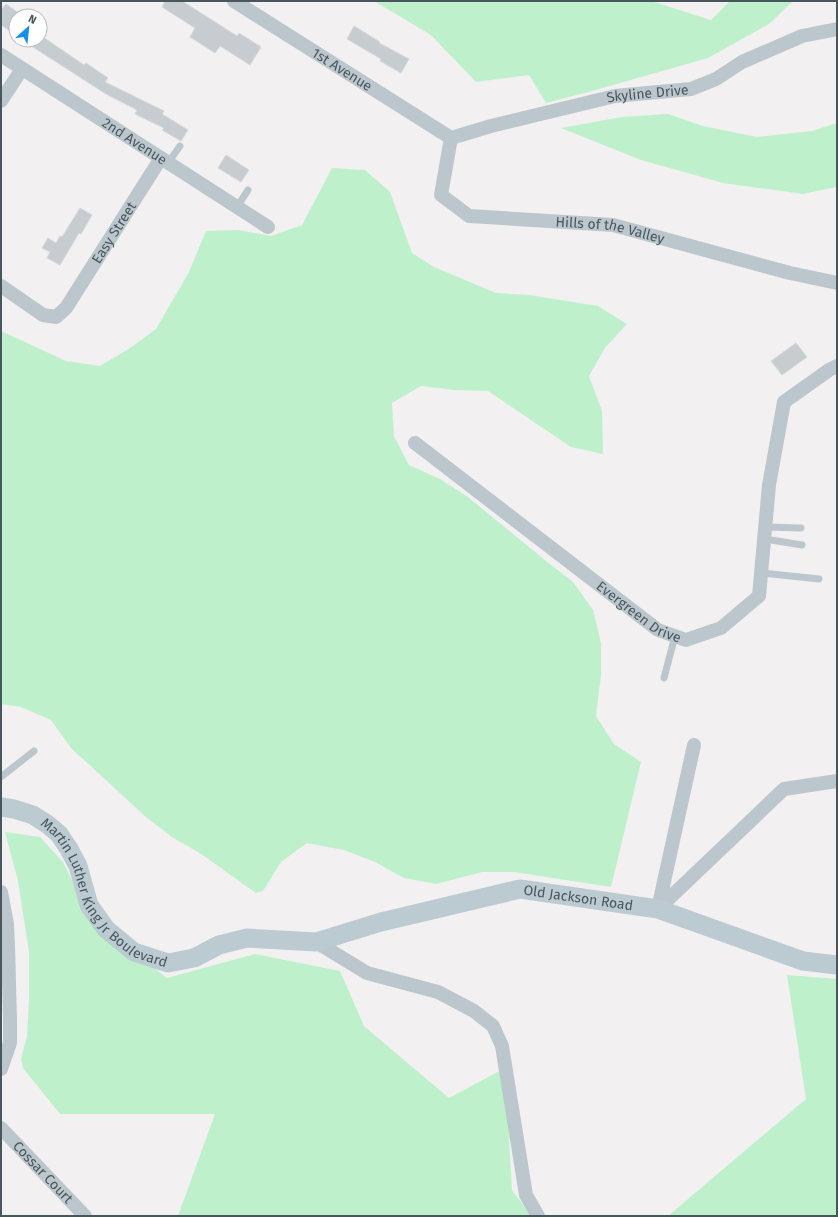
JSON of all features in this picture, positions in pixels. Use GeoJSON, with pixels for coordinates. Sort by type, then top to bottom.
{"type":"FeatureCollection","features":[{"type":"Feature","properties":{"kind":"street","name":"1st Avenue"},"geometry":{"type":"LineString","coordinates":[[234,1],[450,138]]}},
{"type":"Feature","properties":{"kind":"street","name":"Skyline Drive"},"geometry":{"type":"LineString","coordinates":[[450,138],[491,126],[615,96],[691,89],[716,79],[742,62],[802,36],[837,29]]}},
{"type":"Feature","properties":{"kind":"street","name":"2nd Avenue"},"geometry":{"type":"LineString","coordinates":[[1,55],[268,227]]}},
{"type":"Feature","properties":{"kind":"street"},"geometry":{"type":"LineString","coordinates":[[1,101],[22,69]]}},
{"type":"Feature","properties":{"kind":"street","name":"Hills of the Valley"},"geometry":{"type":"LineString","coordinates":[[450,138],[441,195],[469,216],[613,225],[790,273],[837,283]]}},
{"type":"Feature","properties":{"kind":"street","name":"Easy Street"},"geometry":{"type":"LineString","coordinates":[[1,286],[43,315],[56,317],[66,308],[165,160]]}},
{"type":"Feature","properties":{"kind":"street","name":"Evergreen Drive"},"geometry":{"type":"LineString","coordinates":[[415,443],[658,630],[686,640],[721,628],[759,596],[769,485],[784,402],[837,366]]}},
{"type":"Feature","properties":{"kind":"street"},"geometry":{"type":"LineString","coordinates":[[658,909],[694,744]]}},
{"type":"Feature","properties":{"kind":"street"},"geometry":{"type":"LineString","coordinates":[[658,909],[784,789],[837,781]]}},
{"type":"Feature","properties":{"kind":"street","name":"Martin Luther King Jr Boulevard"},"geometry":{"type":"LineString","coordinates":[[1,808],[14,809],[34,815],[59,834],[69,848],[78,866],[90,905],[106,929],[134,952],[168,963],[194,958],[220,944],[247,938],[316,942],[367,973],[438,992],[474,1011],[493,1026],[502,1046],[526,1195],[538,1216]]}},
{"type":"Feature","properties":{"kind":"street","name":"Old Jackson Road"},"geometry":{"type":"LineString","coordinates":[[316,942],[382,922],[520,889],[658,909],[803,961],[837,965]]}},
{"type":"Feature","properties":{"kind":"street"},"geometry":{"type":"LineString","coordinates":[[1,892],[7,931],[10,1043],[1,1069]]}},
{"type":"Feature","properties":{"kind":"street","name":"Cossar Court"},"geometry":{"type":"LineString","coordinates":[[1,1128],[85,1216]]}},
{"type":"Feature","properties":{"kind":"lane"},"geometry":{"type":"LineString","coordinates":[[165,160],[180,146]]}},
{"type":"Feature","properties":{"kind":"lane"},"geometry":{"type":"LineString","coordinates":[[237,207],[248,190]]}},
{"type":"Feature","properties":{"kind":"lane"},"geometry":{"type":"LineString","coordinates":[[765,533],[801,528]]}},
{"type":"Feature","properties":{"kind":"lane"},"geometry":{"type":"LineString","coordinates":[[765,533],[802,545]]}},
{"type":"Feature","properties":{"kind":"lane"},"geometry":{"type":"LineString","coordinates":[[762,573],[819,579]]}},
{"type":"Feature","properties":{"kind":"lane"},"geometry":{"type":"LineString","coordinates":[[664,678],[675,636]]}},
{"type":"Feature","properties":{"kind":"lane"},"geometry":{"type":"LineString","coordinates":[[1,777],[34,750]]}},
{"type":"Feature","properties":{"kind":"green space"},"geometry":{"type":"Polygon","coordinates":[[[374,1],[651,1],[711,20],[730,1],[793,1],[769,24],[708,58],[546,103],[529,75],[476,82],[431,35],[374,1]]]}},
{"type":"Feature","properties":{"kind":"green space"},"geometry":{"type":"Polygon","coordinates":[[[668,114],[703,126],[757,137],[812,131],[837,123],[837,187],[803,194],[723,183],[641,160],[561,128],[622,117],[668,114]]]}},
{"type":"Feature","properties":{"kind":"green space"},"geometry":{"type":"Polygon","coordinates":[[[332,168],[365,170],[390,192],[412,253],[434,267],[496,293],[529,295],[598,306],[627,324],[605,348],[589,376],[602,411],[603,454],[571,447],[488,391],[454,390],[421,386],[392,403],[394,436],[409,465],[440,479],[468,497],[573,582],[593,610],[601,643],[601,676],[596,716],[614,744],[641,762],[611,887],[514,872],[482,872],[436,884],[404,878],[375,862],[344,850],[307,843],[281,862],[263,891],[256,893],[201,854],[172,837],[146,817],[71,748],[51,720],[21,707],[1,704],[1,331],[66,361],[100,366],[130,348],[156,329],[189,272],[206,231],[239,230],[271,236],[302,225],[332,168]]]}},
{"type":"Feature","properties":{"kind":"green space"},"geometry":{"type":"Polygon","coordinates":[[[5,832],[40,837],[63,862],[90,918],[167,978],[255,954],[340,971],[364,1026],[449,1098],[505,1068],[512,1190],[531,1216],[178,1216],[215,1114],[60,1114],[23,1068],[21,1059],[27,1036],[29,1001],[29,952],[18,881],[5,832]]]}},
{"type":"Feature","properties":{"kind":"green space"},"geometry":{"type":"Polygon","coordinates":[[[787,975],[837,979],[837,1216],[668,1216],[806,1099],[787,975]]]}},
{"type":"Feature","properties":{"kind":"building"},"geometry":{"type":"Polygon","coordinates":[[[165,1],[182,1],[237,36],[239,33],[261,47],[250,65],[220,46],[215,53],[190,37],[195,28],[162,7],[165,1]]]}},
{"type":"Feature","properties":{"kind":"building"},"geometry":{"type":"Polygon","coordinates":[[[6,4],[12,8],[8,8],[8,30],[1,25],[1,10],[6,4]]]}},
{"type":"Feature","properties":{"kind":"building"},"geometry":{"type":"Polygon","coordinates":[[[354,26],[380,42],[379,43],[409,59],[401,73],[347,39],[354,26]]]}},
{"type":"Feature","properties":{"kind":"building"},"geometry":{"type":"Polygon","coordinates":[[[48,40],[84,65],[86,63],[108,78],[105,82],[164,111],[162,114],[188,130],[181,141],[162,130],[164,128],[135,114],[137,110],[106,94],[34,48],[48,48],[48,40]]]}},
{"type":"Feature","properties":{"kind":"building"},"geometry":{"type":"Polygon","coordinates":[[[226,155],[249,170],[241,182],[218,168],[226,155]]]}},
{"type":"Feature","properties":{"kind":"building"},"geometry":{"type":"Polygon","coordinates":[[[80,208],[92,215],[81,234],[79,233],[60,265],[47,258],[50,252],[42,248],[48,238],[56,243],[60,236],[62,237],[80,208]]]}},
{"type":"Feature","properties":{"kind":"building"},"geometry":{"type":"Polygon","coordinates":[[[796,343],[807,357],[782,375],[771,361],[796,343]]]}}]}
